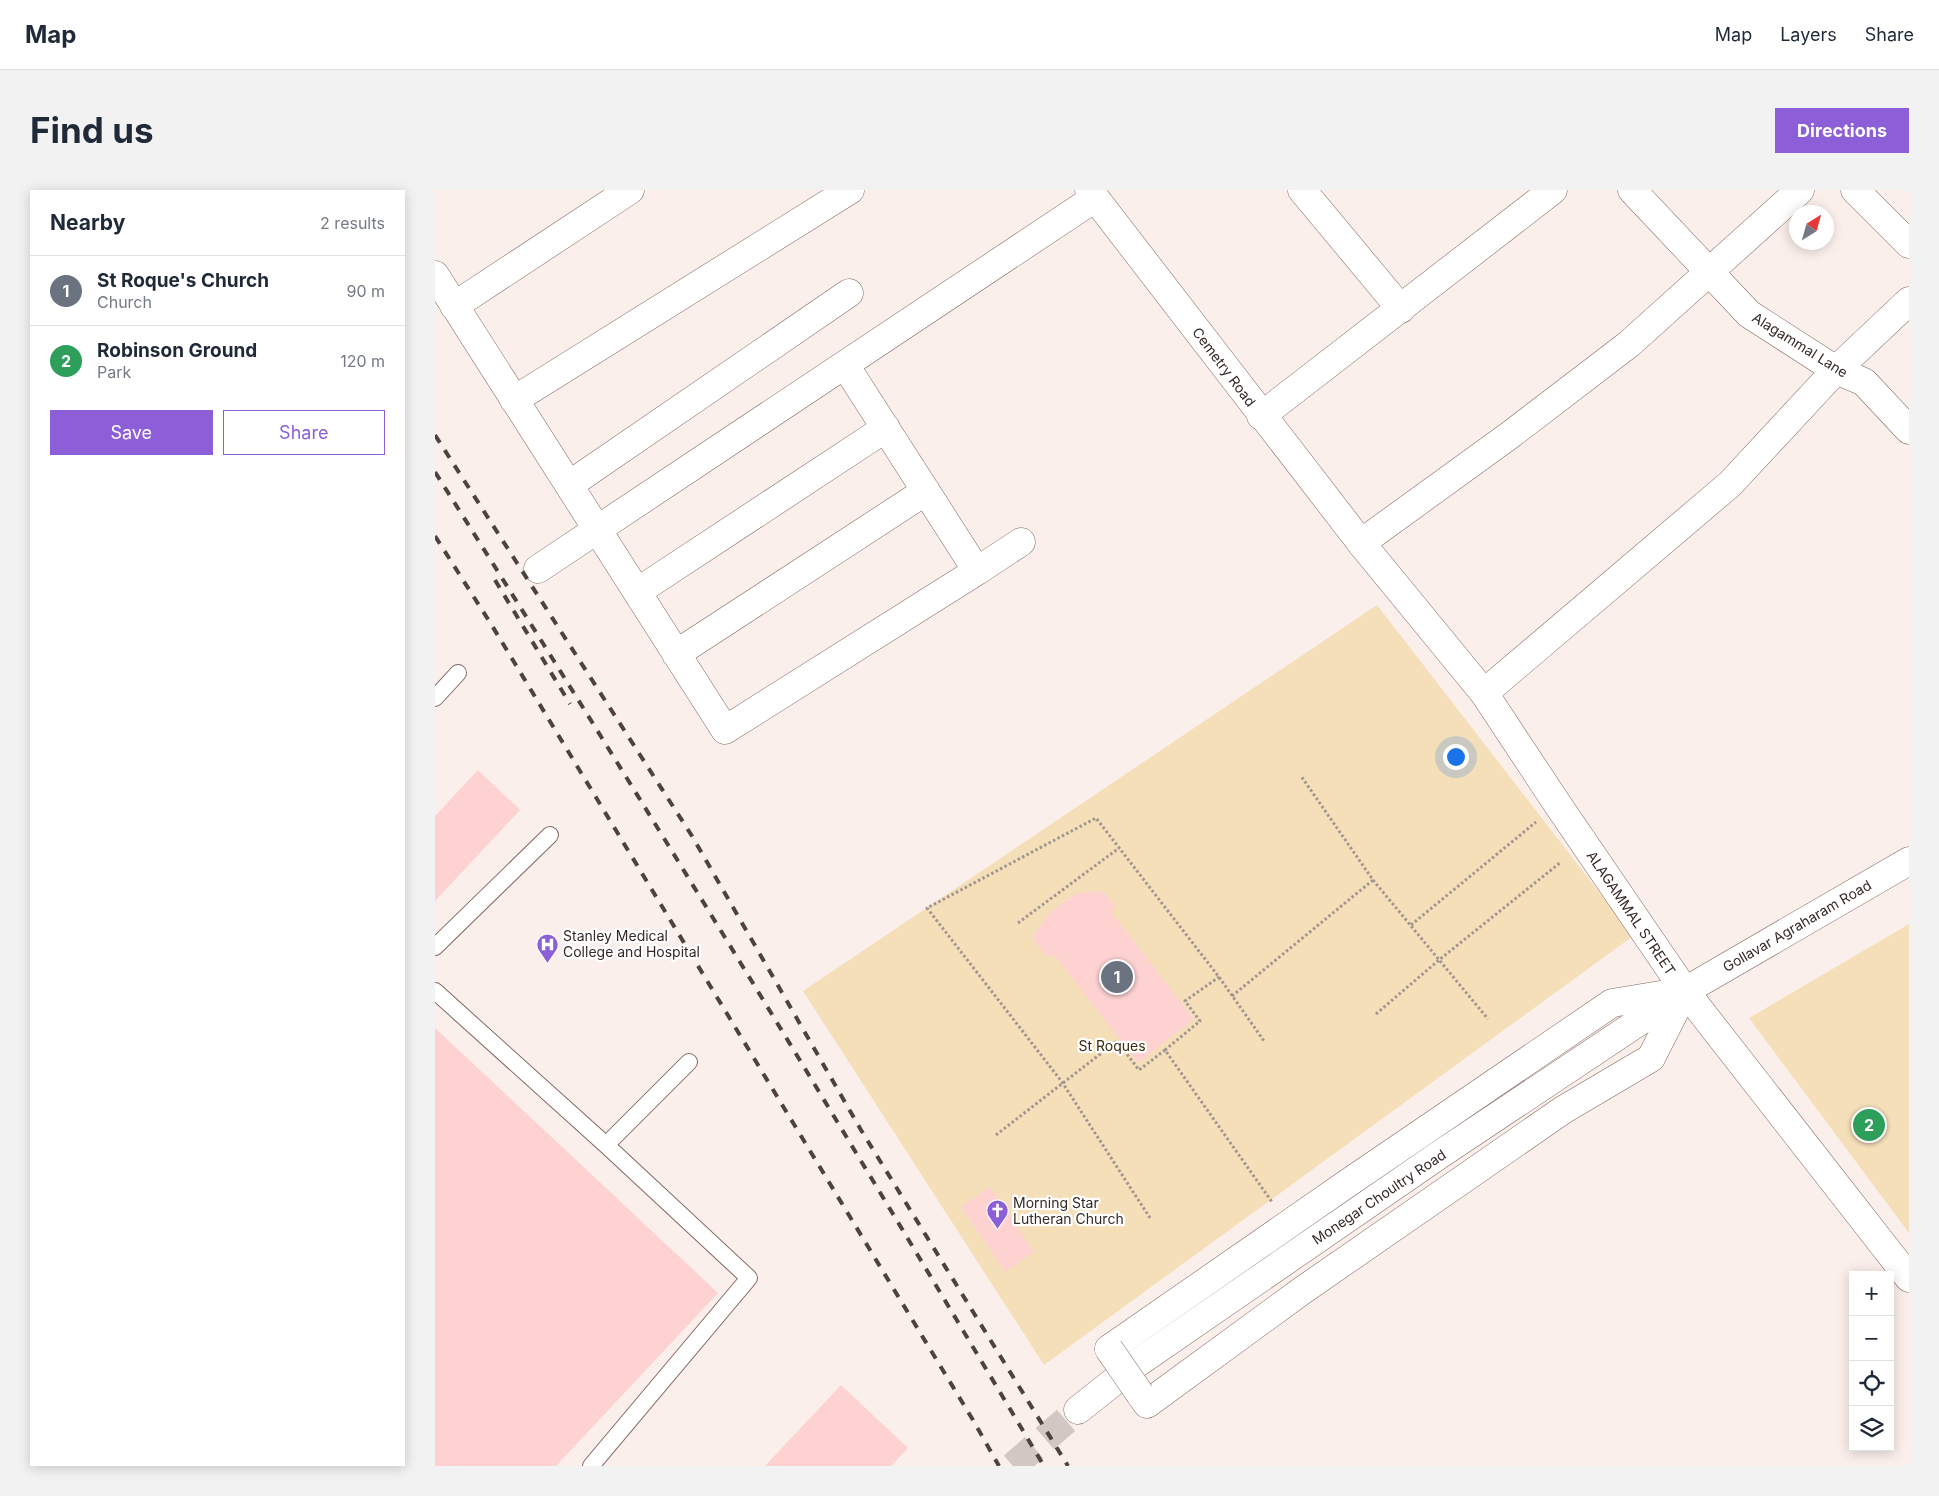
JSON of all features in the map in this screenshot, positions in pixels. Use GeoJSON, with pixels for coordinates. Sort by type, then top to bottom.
{"type":"FeatureCollection","features":[{"type":"Feature","properties":{"kind":"street"},"geometry":{"type":"LineString","coordinates":[[454,306],[630,190]]}},
{"type":"Feature","properties":{"kind":"street"},"geometry":{"type":"LineString","coordinates":[[515,400],[850,190]]}},
{"type":"Feature","properties":{"kind":"street"},"geometry":{"type":"LineString","coordinates":[[1302,190],[1401,309]]}},
{"type":"Feature","properties":{"kind":"street"},"geometry":{"type":"LineString","coordinates":[[1261,416],[1553,190]]}},
{"type":"Feature","properties":{"kind":"street","name":"Alagammal Lane"},"geometry":{"type":"LineString","coordinates":[[1632,190],[1749,314],[1836,370],[1864,382],[1909,430]]}},
{"type":"Feature","properties":{"kind":"street"},"geometry":{"type":"LineString","coordinates":[[1361,543],[1509,435],[1629,344],[1800,190]]}},
{"type":"Feature","properties":{"kind":"street"},"geometry":{"type":"LineString","coordinates":[[1855,190],[1909,244]]}},
{"type":"Feature","properties":{"kind":"street"},"geometry":{"type":"LineString","coordinates":[[538,569],[845,365],[1092,194]]}},
{"type":"Feature","properties":{"kind":"street","name":"Cemetry Road"},"geometry":{"type":"LineString","coordinates":[[1092,194],[1261,416],[1361,543]]}},
{"type":"Feature","properties":{"kind":"street"},"geometry":{"type":"LineString","coordinates":[[435,275],[725,730],[1021,542]]}},
{"type":"Feature","properties":{"kind":"street"},"geometry":{"type":"LineString","coordinates":[[569,485],[849,293]]}},
{"type":"Feature","properties":{"kind":"street"},"geometry":{"type":"LineString","coordinates":[[1484,692],[1730,484],[1836,370],[1909,301]]}},
{"type":"Feature","properties":{"kind":"street"},"geometry":{"type":"LineString","coordinates":[[845,365],[977,571]]}},
{"type":"Feature","properties":{"kind":"street"},"geometry":{"type":"LineString","coordinates":[[637,592],[886,428]]}},
{"type":"Feature","properties":{"kind":"street"},"geometry":{"type":"LineString","coordinates":[[676,654],[926,491]]}},
{"type":"Feature","properties":{"kind":"street","name":"ALAGAMMAL STREET"},"geometry":{"type":"LineString","coordinates":[[1361,543],[1484,692],[1584,844],[1685,991],[1909,1278]]}},
{"type":"Feature","properties":{"kind":"street","name":"Gollavar Agraharam Road"},"geometry":{"type":"LineString","coordinates":[[1685,991],[1909,861]]}},
{"type":"Feature","properties":{"kind":"street"},"geometry":{"type":"LineString","coordinates":[[1685,991],[1651,1058],[1555,1116],[1303,1290],[1147,1404],[1109,1349],[1612,1003],[1685,991]]}},
{"type":"Feature","properties":{"kind":"street","name":"Monegar Choultry Road"},"geometry":{"type":"LineString","coordinates":[[1078,1410],[1136,1364],[1439,1155],[1685,991]]}},
{"type":"Feature","properties":{"kind":"lane"},"geometry":{"type":"LineString","coordinates":[[435,698],[458,672]]}},
{"type":"Feature","properties":{"kind":"lane"},"geometry":{"type":"LineString","coordinates":[[435,947],[550,836]]}},
{"type":"Feature","properties":{"kind":"lane"},"geometry":{"type":"LineString","coordinates":[[435,991],[749,1278],[591,1466]]}},
{"type":"Feature","properties":{"kind":"lane"},"geometry":{"type":"LineString","coordinates":[[606,1146],[689,1062]]}},
{"type":"Feature","properties":{"kind":"path"},"geometry":{"type":"LineString","coordinates":[[1301,776],[1373,880],[1488,1019]]}},
{"type":"Feature","properties":{"kind":"path"},"geometry":{"type":"LineString","coordinates":[[1411,925],[1558,805]]}},
{"type":"Feature","properties":{"kind":"path"},"geometry":{"type":"LineString","coordinates":[[1150,1218],[1062,1082],[927,908],[1096,818],[1219,977],[1264,1041]]}},
{"type":"Feature","properties":{"kind":"path"},"geometry":{"type":"LineString","coordinates":[[1376,1014],[1439,960],[1584,844]]}},
{"type":"Feature","properties":{"kind":"path"},"geometry":{"type":"LineString","coordinates":[[1018,923],[1119,848]]}},
{"type":"Feature","properties":{"kind":"path"},"geometry":{"type":"LineString","coordinates":[[1232,996],[1373,880]]}},
{"type":"Feature","properties":{"kind":"path"},"geometry":{"type":"LineString","coordinates":[[995,1135],[1117,1041],[1139,1070],[1199,1022],[1185,1001],[1219,977]]}},
{"type":"Feature","properties":{"kind":"path"},"geometry":{"type":"LineString","coordinates":[[1165,1050],[1288,1225]]}},
{"type":"Feature","properties":{"kind":"green space","name":"St Roques"},"geometry":{"type":"Polygon","coordinates":[[[1377,605],[1633,936],[1044,1365],[803,991],[1377,605]]]}},
{"type":"Feature","properties":{"kind":"green space"},"geometry":{"type":"Polygon","coordinates":[[[1909,924],[1909,1233],[1749,1018],[1909,924]]]}},
{"type":"Feature","properties":{"kind":"building"},"geometry":{"type":"Polygon","coordinates":[[[478,770],[520,810],[435,901],[435,816],[478,770]]]}},
{"type":"Feature","properties":{"kind":"building"},"geometry":{"type":"Polygon","coordinates":[[[1103,891],[1115,906],[1111,912],[1194,1019],[1138,1063],[1055,956],[1046,956],[1032,938],[1050,912],[1077,893],[1103,891]]]}},
{"type":"Feature","properties":{"kind":"building"},"geometry":{"type":"Polygon","coordinates":[[[435,1028],[718,1293],[556,1466],[435,1466],[435,1028]]]}},
{"type":"Feature","properties":{"kind":"building","name":"Morning Star Lutheran Church"},"geometry":{"type":"Polygon","coordinates":[[[990,1187],[1034,1252],[1005,1272],[961,1207],[990,1187]]]}},
{"type":"Feature","properties":{"kind":"building"},"geometry":{"type":"Polygon","coordinates":[[[841,1385],[908,1448],[891,1466],[765,1466],[841,1385]]]}},
{"type":"Feature","properties":{"kind":"tunnel"},"geometry":{"type":"LineString","coordinates":[[1013,1466],[1078,1410]]}},
{"type":"Feature","properties":{"kind":"railway"},"geometry":{"type":"LineString","coordinates":[[435,435],[692,836],[861,1130],[1068,1466]]}},
{"type":"Feature","properties":{"kind":"railway"},"geometry":{"type":"LineString","coordinates":[[435,472],[743,967],[1044,1466]]}},
{"type":"Feature","properties":{"kind":"railway"},"geometry":{"type":"LineString","coordinates":[[435,536],[491,624],[973,1420],[999,1466]]}},
{"type":"Feature","properties":{"kind":"railway"},"geometry":{"type":"LineString","coordinates":[[495,580],[570,704]]}},
{"type":"Feature","properties":{"kind":"place","name":"Stanley Medical College and Hospital"},"geometry":{"type":"Point","coordinates":[547,963]}},
{"type":"Feature","properties":{"kind":"place","name":"St Roque's Church"},"geometry":{"type":"Point","coordinates":[1117,977]}},
{"type":"Feature","properties":{"kind":"place","name":"Robinson Ground"},"geometry":{"type":"Point","coordinates":[1869,1125]}},
{"type":"Feature","properties":{"kind":"place","name":"Morning Star Lutheran Church"},"geometry":{"type":"Point","coordinates":[997,1230]}}]}
